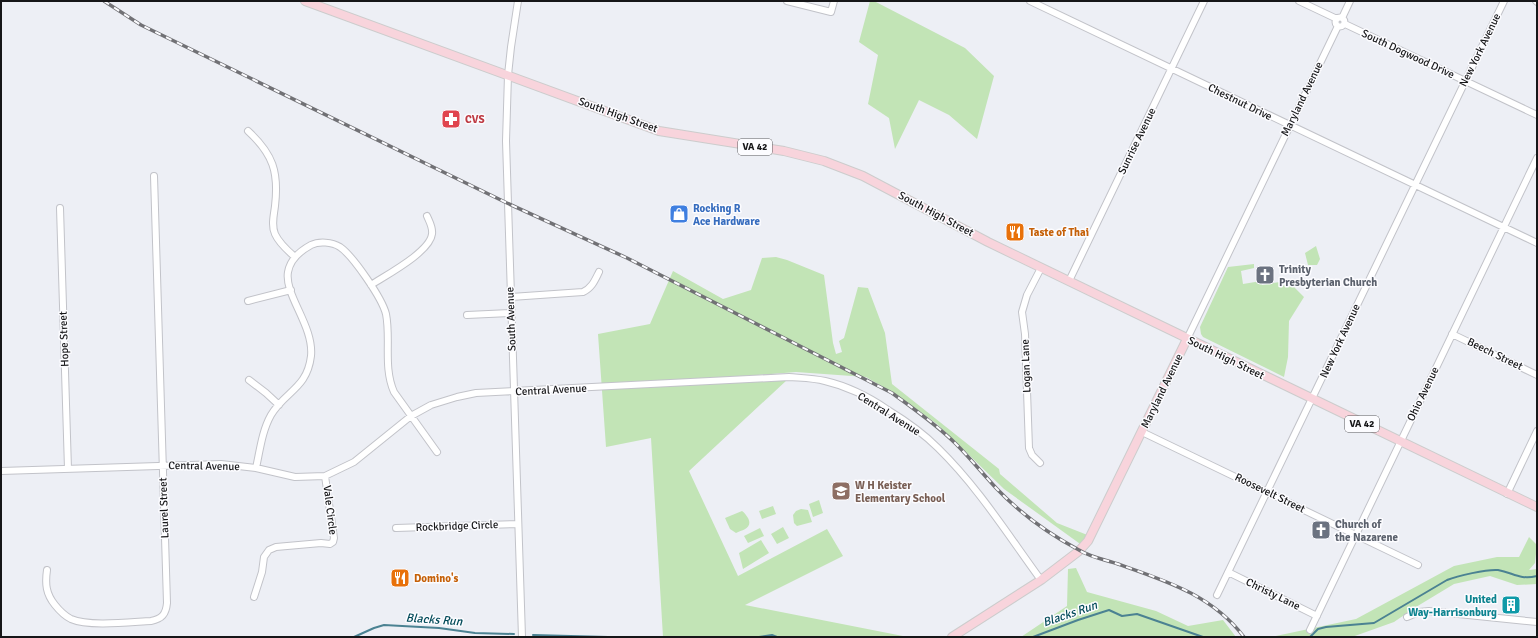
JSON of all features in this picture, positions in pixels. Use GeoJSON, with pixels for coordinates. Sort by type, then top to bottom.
{"type":"FeatureCollection","features":[{"type":"Feature","properties":{"kind":"main road","name":"South High Street"},"geometry":{"type":"LineString","coordinates":[[305,1],[659,131],[784,151],[830,163],[863,176],[983,240],[1507,494],[1537,507]]}},
{"type":"Feature","properties":{"kind":"main road","name":"Maryland Avenue"},"geometry":{"type":"LineString","coordinates":[[952,637],[1041,580],[1079,551],[1088,541],[1187,339]]}},
{"type":"Feature","properties":{"kind":"street","name":"South Avenue"},"geometry":{"type":"LineString","coordinates":[[518,1],[508,75],[506,156],[522,637]]}},
{"type":"Feature","properties":{"kind":"street"},"geometry":{"type":"LineString","coordinates":[[787,1],[831,12],[834,1]]}},
{"type":"Feature","properties":{"kind":"street","name":"Chestnut Drive"},"geometry":{"type":"LineString","coordinates":[[1030,1],[1537,244]]}},
{"type":"Feature","properties":{"kind":"street","name":"Sunrise Avenue"},"geometry":{"type":"LineString","coordinates":[[1069,281],[1204,1]]}},
{"type":"Feature","properties":{"kind":"street","name":"South Dogwood Drive"},"geometry":{"type":"LineString","coordinates":[[1298,1],[1537,115]]}},
{"type":"Feature","properties":{"kind":"street","name":"Maryland Avenue"},"geometry":{"type":"LineString","coordinates":[[1187,339],[1350,1]]}},
{"type":"Feature","properties":{"kind":"street","name":"New York Avenue"},"geometry":{"type":"LineString","coordinates":[[1217,595],[1504,1]]}},
{"type":"Feature","properties":{"kind":"street"},"geometry":{"type":"LineString","coordinates":[[248,131],[265,149],[271,160],[274,171],[275,183],[273,229],[279,240],[296,257]]}},
{"type":"Feature","properties":{"kind":"street","name":"Ohio Avenue"},"geometry":{"type":"LineString","coordinates":[[1310,630],[1537,158]]}},
{"type":"Feature","properties":{"kind":"street","name":"Laurel Street"},"geometry":{"type":"LineString","coordinates":[[47,570],[45,583],[48,594],[59,609],[70,618],[79,621],[94,622],[151,621],[158,620],[164,616],[166,611],[167,603],[154,176]]}},
{"type":"Feature","properties":{"kind":"street","name":"Hope Street"},"geometry":{"type":"LineString","coordinates":[[60,208],[68,469]]}},
{"type":"Feature","properties":{"kind":"street"},"geometry":{"type":"LineString","coordinates":[[371,286],[426,247],[430,241],[432,233],[432,227],[427,216]]}},
{"type":"Feature","properties":{"kind":"street"},"geometry":{"type":"LineString","coordinates":[[256,468],[264,431],[271,415],[304,380],[311,355],[308,331],[290,290],[288,272],[296,257],[302,251],[321,242],[339,246],[349,255],[381,299],[386,316],[389,381],[394,392],[437,452]]}},
{"type":"Feature","properties":{"kind":"street","name":"Logan Lane"},"geometry":{"type":"LineString","coordinates":[[1040,463],[1032,455],[1029,448],[1025,334],[1022,312],[1027,295],[1041,268]]}},
{"type":"Feature","properties":{"kind":"street"},"geometry":{"type":"LineString","coordinates":[[511,297],[583,292],[592,285],[599,272]]}},
{"type":"Feature","properties":{"kind":"street"},"geometry":{"type":"LineString","coordinates":[[248,301],[290,290]]}},
{"type":"Feature","properties":{"kind":"street"},"geometry":{"type":"LineString","coordinates":[[468,315],[511,313]]}},
{"type":"Feature","properties":{"kind":"street","name":"Beech Street"},"geometry":{"type":"LineString","coordinates":[[1452,334],[1537,375]]}},
{"type":"Feature","properties":{"kind":"street","name":"Central Avenue"},"geometry":{"type":"LineString","coordinates":[[1,471],[221,464],[256,468],[295,477],[325,476],[354,462],[411,416],[431,405],[457,397],[476,393],[789,377],[825,381],[844,387],[884,407],[912,426],[938,448],[960,470],[1041,580]]}},
{"type":"Feature","properties":{"kind":"street"},"geometry":{"type":"LineString","coordinates":[[249,380],[279,405]]}},
{"type":"Feature","properties":{"kind":"street"},"geometry":{"type":"LineString","coordinates":[[1507,494],[1537,431]]}},
{"type":"Feature","properties":{"kind":"street","name":"Roosevelt Street"},"geometry":{"type":"LineString","coordinates":[[1142,432],[1418,565]]}},
{"type":"Feature","properties":{"kind":"street","name":"Vale Circle"},"geometry":{"type":"LineString","coordinates":[[254,597],[262,572],[264,557],[269,550],[276,547],[321,543],[331,544],[334,539],[325,476]]}},
{"type":"Feature","properties":{"kind":"street","name":"Rockbridge Circle"},"geometry":{"type":"LineString","coordinates":[[396,528],[518,524]]}},
{"type":"Feature","properties":{"kind":"street","name":"Christy Lane"},"geometry":{"type":"LineString","coordinates":[[1228,572],[1317,616]]}},
{"type":"Feature","properties":{"kind":"street"},"geometry":{"type":"LineString","coordinates":[[1407,617],[1419,612],[1429,611],[1537,622]]}},
{"type":"Feature","properties":{"kind":"green space"},"geometry":{"type":"Polygon","coordinates":[[[870,1],[874,1],[965,48],[994,76],[977,139],[949,115],[919,100],[895,149],[889,118],[868,104],[878,55],[859,42],[870,1]]]}},
{"type":"Feature","properties":{"kind":"green space"},"geometry":{"type":"Polygon","coordinates":[[[1316,246],[1320,259],[1317,265],[1308,265],[1305,253],[1316,246]]]}},
{"type":"Feature","properties":{"kind":"green space"},"geometry":{"type":"Polygon","coordinates":[[[776,257],[824,275],[833,343],[836,354],[842,352],[839,341],[844,338],[858,287],[868,288],[885,333],[892,384],[999,469],[1000,474],[1057,523],[1090,536],[1083,546],[1004,489],[937,424],[897,395],[866,377],[796,372],[628,385],[787,380],[689,471],[738,576],[827,529],[843,556],[745,605],[908,637],[663,637],[651,438],[606,447],[598,334],[650,324],[673,271],[723,299],[751,290],[762,258],[776,257]]]}},
{"type":"Feature","properties":{"kind":"green space"},"geometry":{"type":"Polygon","coordinates":[[[1254,264],[1254,268],[1241,271],[1243,284],[1261,281],[1262,285],[1271,283],[1271,279],[1273,279],[1273,283],[1280,282],[1281,286],[1291,284],[1304,297],[1289,321],[1288,357],[1284,377],[1203,337],[1201,334],[1200,327],[1228,267],[1254,264]]]}},
{"type":"Feature","properties":{"kind":"green space"},"geometry":{"type":"Polygon","coordinates":[[[819,500],[823,513],[813,517],[809,504],[819,500]]]}},
{"type":"Feature","properties":{"kind":"green space"},"geometry":{"type":"Polygon","coordinates":[[[773,506],[776,514],[762,519],[759,511],[773,506]]]}},
{"type":"Feature","properties":{"kind":"green space"},"geometry":{"type":"Polygon","coordinates":[[[801,509],[808,510],[812,522],[797,526],[794,523],[793,515],[796,511],[801,509]]]}},
{"type":"Feature","properties":{"kind":"green space"},"geometry":{"type":"Polygon","coordinates":[[[742,511],[748,518],[749,524],[744,530],[736,533],[730,529],[725,518],[742,511]]]}},
{"type":"Feature","properties":{"kind":"green space"},"geometry":{"type":"Polygon","coordinates":[[[783,527],[789,538],[777,544],[771,534],[783,527]]]}},
{"type":"Feature","properties":{"kind":"green space"},"geometry":{"type":"Polygon","coordinates":[[[760,528],[764,536],[748,543],[744,536],[760,528]]]}},
{"type":"Feature","properties":{"kind":"green space"},"geometry":{"type":"Polygon","coordinates":[[[1529,537],[1537,545],[1535,563],[1529,570],[1537,569],[1537,584],[1517,585],[1490,576],[1454,584],[1394,622],[1352,637],[1271,637],[1356,619],[1454,566],[1497,557],[1519,557],[1529,537]]]}},
{"type":"Feature","properties":{"kind":"green space"},"geometry":{"type":"Polygon","coordinates":[[[761,540],[769,553],[743,569],[739,553],[761,540]]]}},
{"type":"Feature","properties":{"kind":"green space"},"geometry":{"type":"Polygon","coordinates":[[[1076,568],[1087,592],[1156,611],[1188,626],[1223,620],[1236,637],[1021,637],[1067,606],[1068,569],[1076,568]]]}},
{"type":"Feature","properties":{"kind":"waterway","name":"Blacks Run"},"geometry":{"type":"LineString","coordinates":[[1310,637],[1318,629],[1326,627],[1374,623],[1447,580],[1458,577],[1493,570],[1504,571],[1521,577],[1537,576]]}},
{"type":"Feature","properties":{"kind":"waterway","name":"Blacks Run"},"geometry":{"type":"LineString","coordinates":[[1033,637],[1109,610],[1122,616],[1137,614],[1203,637]]}},
{"type":"Feature","properties":{"kind":"waterway","name":"Blacks Run"},"geometry":{"type":"LineString","coordinates":[[354,637],[384,625],[439,628],[475,633],[514,634]]}},
{"type":"Feature","properties":{"kind":"waterway","name":"Blacks Run"},"geometry":{"type":"LineString","coordinates":[[533,635],[608,637]]}},
{"type":"Feature","properties":{"kind":"waterway","name":"Blacks Run"},"geometry":{"type":"LineString","coordinates":[[759,637],[772,635],[777,637]]}},
{"type":"Feature","properties":{"kind":"railway"},"geometry":{"type":"LineString","coordinates":[[104,1],[141,25],[507,203],[627,258],[892,393],[949,437],[1006,498],[1025,515],[1046,530],[1088,555],[1171,583],[1187,591],[1218,610],[1244,637]]}},
{"type":"Feature","properties":{"kind":"place","name":"CVS"},"geometry":{"type":"Point","coordinates":[451,119]}},
{"type":"Feature","properties":{"kind":"place","name":"Rocking R Ace Hardware"},"geometry":{"type":"Point","coordinates":[679,214]}},
{"type":"Feature","properties":{"kind":"place","name":"Taste of Thai"},"geometry":{"type":"Point","coordinates":[1015,232]}},
{"type":"Feature","properties":{"kind":"place","name":"Trinity Presbyterian Church"},"geometry":{"type":"Point","coordinates":[1265,275]}},
{"type":"Feature","properties":{"kind":"place","name":"W H Keister Elementary School"},"geometry":{"type":"Point","coordinates":[841,491]}},
{"type":"Feature","properties":{"kind":"place","name":"Church of the Nazarene"},"geometry":{"type":"Point","coordinates":[1321,530]}},
{"type":"Feature","properties":{"kind":"place","name":"Domino's"},"geometry":{"type":"Point","coordinates":[400,578]}},
{"type":"Feature","properties":{"kind":"place","name":"United Way-Harrisonburg"},"geometry":{"type":"Point","coordinates":[1511,605]}}]}
